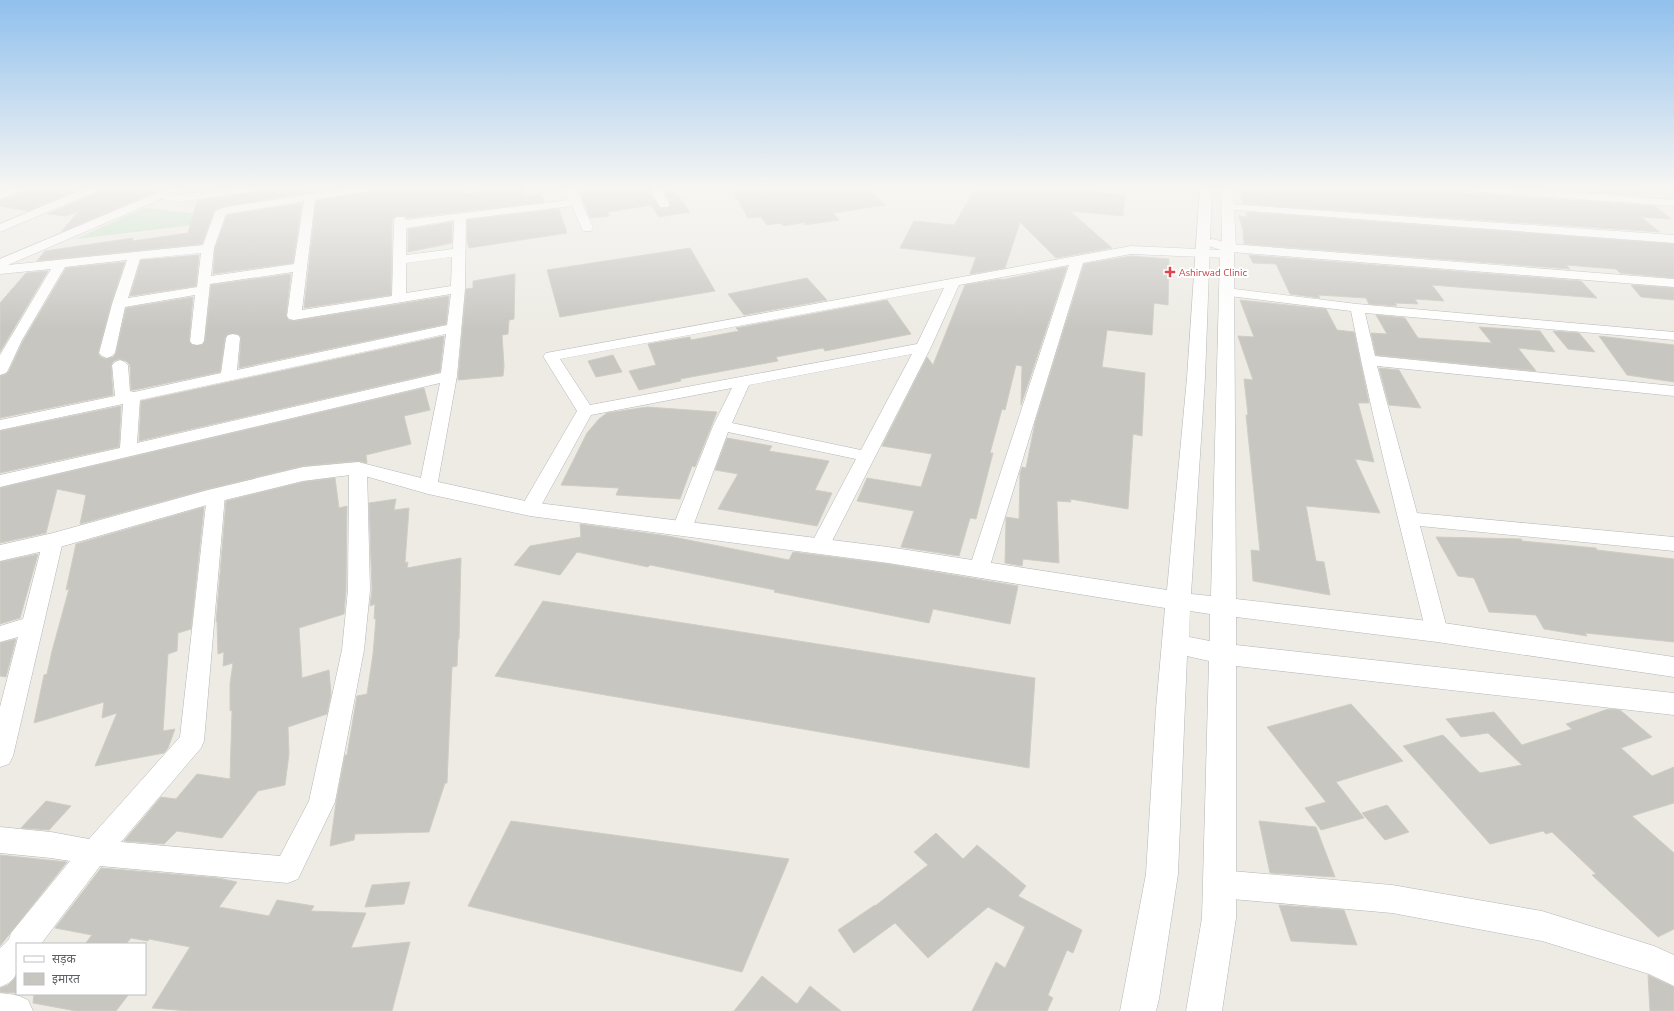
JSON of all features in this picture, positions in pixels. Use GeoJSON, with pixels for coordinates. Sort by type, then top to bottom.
{"type":"FeatureCollection","features":[{"type":"Feature","properties":{"kind":"main road"},"geometry":{"type":"LineString","coordinates":[[1138,1011],[1162,874],[1170,709],[1196,378],[1204,234]]}},
{"type":"Feature","properties":{"kind":"main road"},"geometry":{"type":"LineString","coordinates":[[1204,1011],[1219,918],[1224,654],[1224,439],[1228,234]]}},
{"type":"Feature","properties":{"kind":"main road"},"geometry":{"type":"LineString","coordinates":[[0,553],[53,541],[216,495],[303,474],[358,468],[428,487],[530,509],[820,546],[1179,600],[1437,632],[1674,667]]}},
{"type":"Feature","properties":{"kind":"main road"},"geometry":{"type":"LineString","coordinates":[[1175,644],[1224,654],[1674,704]]}},
{"type":"Feature","properties":{"kind":"street"},"geometry":{"type":"LineString","coordinates":[[0,264],[70,234]]}},
{"type":"Feature","properties":{"kind":"street"},"geometry":{"type":"LineString","coordinates":[[197,341],[208,248],[213,234]]}},
{"type":"Feature","properties":{"kind":"street"},"geometry":{"type":"LineString","coordinates":[[305,234],[294,316],[458,289]]}},
{"type":"Feature","properties":{"kind":"street"},"geometry":{"type":"LineString","coordinates":[[399,298],[400,234]]}},
{"type":"Feature","properties":{"kind":"street"},"geometry":{"type":"LineString","coordinates":[[428,487],[449,376],[458,289],[460,234]]}},
{"type":"Feature","properties":{"kind":"street"},"geometry":{"type":"LineString","coordinates":[[1623,234],[1674,239]]}},
{"type":"Feature","properties":{"kind":"street"},"geometry":{"type":"LineString","coordinates":[[585,411],[551,356],[1131,250],[1204,246],[1228,251],[1674,283]]}},
{"type":"Feature","properties":{"kind":"street"},"geometry":{"type":"LineString","coordinates":[[0,270],[208,248]]}},
{"type":"Feature","properties":{"kind":"street"},"geometry":{"type":"LineString","coordinates":[[400,260],[460,252]]}},
{"type":"Feature","properties":{"kind":"street"},"geometry":{"type":"LineString","coordinates":[[107,353],[119,304],[135,256]]}},
{"type":"Feature","properties":{"kind":"street"},"geometry":{"type":"LineString","coordinates":[[979,570],[1076,261]]}},
{"type":"Feature","properties":{"kind":"street"},"geometry":{"type":"LineString","coordinates":[[0,370],[15,340],[61,264]]}},
{"type":"Feature","properties":{"kind":"street"},"geometry":{"type":"LineString","coordinates":[[119,304],[300,267]]}},
{"type":"Feature","properties":{"kind":"street"},"geometry":{"type":"LineString","coordinates":[[820,546],[923,347],[954,282]]}},
{"type":"Feature","properties":{"kind":"street"},"geometry":{"type":"LineString","coordinates":[[1226,292],[1357,308],[1674,336]]}},
{"type":"Feature","properties":{"kind":"street"},"geometry":{"type":"LineString","coordinates":[[1357,308],[1368,360],[1437,632]]}},
{"type":"Feature","properties":{"kind":"street"},"geometry":{"type":"LineString","coordinates":[[0,425],[454,328]]}},
{"type":"Feature","properties":{"kind":"street"},"geometry":{"type":"LineString","coordinates":[[229,375],[233,338]]}},
{"type":"Feature","properties":{"kind":"street"},"geometry":{"type":"LineString","coordinates":[[530,509],[585,411],[923,347]]}},
{"type":"Feature","properties":{"kind":"street"},"geometry":{"type":"LineString","coordinates":[[1368,360],[1674,391]]}},
{"type":"Feature","properties":{"kind":"street"},"geometry":{"type":"LineString","coordinates":[[120,365],[127,397],[128,452]]}},
{"type":"Feature","properties":{"kind":"street"},"geometry":{"type":"LineString","coordinates":[[0,481],[449,376]]}},
{"type":"Feature","properties":{"kind":"street"},"geometry":{"type":"LineString","coordinates":[[682,529],[722,426],[743,381]]}},
{"type":"Feature","properties":{"kind":"street"},"geometry":{"type":"LineString","coordinates":[[722,426],[866,456]]}},
{"type":"Feature","properties":{"kind":"street"},"geometry":{"type":"LineString","coordinates":[[0,840],[51,845],[94,853],[288,870],[322,802],[353,650],[359,590],[358,468]]}},
{"type":"Feature","properties":{"kind":"street"},"geometry":{"type":"LineString","coordinates":[[23,943],[94,853],[192,740],[216,495]]}},
{"type":"Feature","properties":{"kind":"street"},"geometry":{"type":"LineString","coordinates":[[1408,519],[1674,544]]}},
{"type":"Feature","properties":{"kind":"street"},"geometry":{"type":"LineString","coordinates":[[0,756],[31,625],[53,541]]}},
{"type":"Feature","properties":{"kind":"street"},"geometry":{"type":"LineString","coordinates":[[0,634],[31,625]]}},
{"type":"Feature","properties":{"kind":"street"},"geometry":{"type":"LineString","coordinates":[[1220,884],[1392,899],[1542,926],[1654,961],[1674,971]]}},
{"type":"Feature","properties":{"kind":"street"},"geometry":{"type":"LineString","coordinates":[[0,972],[16,952]]}},
{"type":"Feature","properties":{"kind":"street"},"geometry":{"type":"LineString","coordinates":[[0,1009],[17,1011]]}},
{"type":"Feature","properties":{"kind":"green space"},"geometry":{"type":"Polygon","coordinates":[[[87,234],[117,234],[76,239],[87,234]]]}},
{"type":"Feature","properties":{"kind":"building"},"geometry":{"type":"Polygon","coordinates":[[[180,234],[206,234],[202,244],[37,261],[45,251],[133,238],[132,241],[180,234]]]}},
{"type":"Feature","properties":{"kind":"building"},"geometry":{"type":"Polygon","coordinates":[[[220,234],[297,234],[293,263],[213,274],[215,248],[220,234]]]}},
{"type":"Feature","properties":{"kind":"building"},"geometry":{"type":"Polygon","coordinates":[[[312,234],[392,234],[391,295],[304,308],[312,234]]]}},
{"type":"Feature","properties":{"kind":"building"},"geometry":{"type":"Polygon","coordinates":[[[408,234],[452,234],[452,243],[408,252],[408,234]]]}},
{"type":"Feature","properties":{"kind":"building"},"geometry":{"type":"Polygon","coordinates":[[[467,234],[559,234],[469,248],[467,234]]]}},
{"type":"Feature","properties":{"kind":"building"},"geometry":{"type":"Polygon","coordinates":[[[907,234],[1016,234],[1005,268],[970,274],[976,257],[900,248],[907,234]]]}},
{"type":"Feature","properties":{"kind":"building"},"geometry":{"type":"Polygon","coordinates":[[[1032,234],[1096,234],[1112,248],[1056,258],[1032,234]]]}},
{"type":"Feature","properties":{"kind":"building"},"geometry":{"type":"Polygon","coordinates":[[[1243,234],[1543,234],[1674,244],[1674,278],[1620,273],[1616,269],[1566,265],[1570,269],[1244,244],[1243,234]]]}},
{"type":"Feature","properties":{"kind":"building"},"geometry":{"type":"Polygon","coordinates":[[[690,248],[715,291],[560,317],[547,270],[690,248]]]}},
{"type":"Feature","properties":{"kind":"building"},"geometry":{"type":"Polygon","coordinates":[[[199,255],[196,286],[130,296],[141,260],[199,255]]]}},
{"type":"Feature","properties":{"kind":"building"},"geometry":{"type":"Polygon","coordinates":[[[1249,255],[1581,281],[1597,298],[1432,285],[1444,301],[1415,299],[1418,304],[1395,303],[1397,306],[1369,304],[1366,298],[1318,295],[1320,298],[1290,294],[1276,264],[1253,263],[1249,255]]]}},
{"type":"Feature","properties":{"kind":"building"},"geometry":{"type":"Polygon","coordinates":[[[1131,256],[1169,259],[1168,305],[1154,303],[1152,335],[1107,330],[1102,367],[1145,373],[1142,436],[1133,434],[1128,509],[1070,499],[1071,502],[1057,501],[1059,563],[1023,559],[1022,566],[1005,563],[1006,517],[1019,519],[1020,473],[1022,467],[1026,468],[1035,423],[1084,264],[1131,256]]]}},
{"type":"Feature","properties":{"kind":"building"},"geometry":{"type":"Polygon","coordinates":[[[125,262],[111,304],[98,353],[101,357],[106,359],[113,357],[116,353],[126,308],[193,297],[189,341],[192,345],[202,345],[205,341],[211,285],[291,274],[286,316],[289,320],[294,321],[449,296],[446,324],[239,368],[241,337],[238,334],[228,334],[225,338],[220,372],[131,390],[130,365],[126,361],[119,359],[114,361],[111,365],[113,395],[0,418],[0,376],[9,371],[23,341],[66,268],[125,262]]]}},
{"type":"Feature","properties":{"kind":"building"},"geometry":{"type":"Polygon","coordinates":[[[1067,267],[1021,405],[1022,366],[1016,365],[1005,410],[1002,409],[990,453],[993,453],[976,519],[970,518],[959,556],[901,547],[914,511],[857,501],[867,478],[921,487],[932,454],[882,446],[927,357],[933,365],[965,285],[1001,280],[1067,267]]]}},
{"type":"Feature","properties":{"kind":"building"},"geometry":{"type":"Polygon","coordinates":[[[48,271],[0,352],[0,303],[26,273],[48,271]]]}},
{"type":"Feature","properties":{"kind":"building"},"geometry":{"type":"Polygon","coordinates":[[[515,274],[514,319],[509,320],[508,334],[502,335],[504,366],[503,376],[458,380],[466,289],[473,288],[473,281],[515,274]]]}},
{"type":"Feature","properties":{"kind":"building"},"geometry":{"type":"Polygon","coordinates":[[[807,278],[827,300],[744,315],[728,294],[807,278]]]}},
{"type":"Feature","properties":{"kind":"building"},"geometry":{"type":"Polygon","coordinates":[[[1631,285],[1674,288],[1674,300],[1641,297],[1631,285]]]}},
{"type":"Feature","properties":{"kind":"building"},"geometry":{"type":"Polygon","coordinates":[[[887,300],[911,334],[825,351],[823,348],[776,357],[778,361],[680,379],[681,381],[639,390],[629,371],[656,365],[648,344],[690,337],[691,340],[739,331],[736,328],[887,300]]]}},
{"type":"Feature","properties":{"kind":"building"},"geometry":{"type":"Polygon","coordinates":[[[1240,300],[1326,309],[1337,330],[1354,332],[1369,403],[1358,403],[1374,462],[1355,459],[1380,513],[1306,506],[1316,561],[1324,562],[1330,595],[1253,581],[1251,550],[1260,551],[1246,415],[1248,415],[1244,379],[1253,380],[1238,336],[1254,337],[1240,300]]]}},
{"type":"Feature","properties":{"kind":"building"},"geometry":{"type":"Polygon","coordinates":[[[1376,315],[1405,318],[1418,338],[1492,343],[1479,327],[1540,331],[1555,352],[1518,348],[1536,371],[1376,355],[1371,333],[1387,334],[1376,315]]]}},
{"type":"Feature","properties":{"kind":"building"},"geometry":{"type":"Polygon","coordinates":[[[1553,331],[1579,333],[1595,352],[1568,349],[1553,331]]]}},
{"type":"Feature","properties":{"kind":"building"},"geometry":{"type":"Polygon","coordinates":[[[444,336],[440,372],[139,441],[141,401],[444,336]]]}},
{"type":"Feature","properties":{"kind":"building"},"geometry":{"type":"Polygon","coordinates":[[[1599,336],[1674,345],[1674,382],[1627,375],[1599,336]]]}},
{"type":"Feature","properties":{"kind":"building"},"geometry":{"type":"Polygon","coordinates":[[[613,355],[622,372],[596,377],[588,361],[613,355]]]}},
{"type":"Feature","properties":{"kind":"building"},"geometry":{"type":"Polygon","coordinates":[[[1379,368],[1399,370],[1421,408],[1389,405],[1379,368]]]}},
{"type":"Feature","properties":{"kind":"building"},"geometry":{"type":"Polygon","coordinates":[[[424,388],[430,410],[404,416],[411,444],[366,455],[367,463],[358,461],[303,466],[208,489],[80,524],[86,495],[57,489],[46,533],[0,543],[0,488],[424,388]]]}},
{"type":"Feature","properties":{"kind":"building"},"geometry":{"type":"Polygon","coordinates":[[[121,406],[119,447],[0,473],[0,431],[121,406]]]}},
{"type":"Feature","properties":{"kind":"building"},"geometry":{"type":"Polygon","coordinates":[[[647,407],[717,412],[695,467],[692,466],[680,499],[616,495],[619,488],[561,485],[587,433],[599,419],[607,413],[647,407]]]}},
{"type":"Feature","properties":{"kind":"building"},"geometry":{"type":"Polygon","coordinates":[[[727,438],[772,446],[769,451],[829,461],[815,490],[832,493],[817,526],[718,509],[738,474],[715,470],[727,438]]]}},
{"type":"Feature","properties":{"kind":"building"},"geometry":{"type":"Polygon","coordinates":[[[335,478],[339,508],[347,506],[346,590],[344,614],[299,628],[302,678],[329,670],[331,694],[327,714],[288,727],[289,754],[285,785],[258,791],[222,838],[177,831],[164,844],[124,841],[161,797],[176,799],[197,774],[230,779],[232,710],[230,711],[230,684],[233,663],[223,666],[224,652],[218,654],[217,621],[216,622],[226,501],[303,482],[335,478]]]}},
{"type":"Feature","properties":{"kind":"building"},"geometry":{"type":"Polygon","coordinates":[[[396,499],[394,510],[409,508],[405,563],[408,562],[407,568],[461,558],[459,639],[457,666],[452,667],[447,783],[445,783],[429,832],[355,834],[354,840],[330,846],[336,803],[345,755],[347,755],[357,696],[367,694],[373,654],[376,618],[374,619],[375,604],[370,606],[372,590],[369,503],[396,499]]]}},
{"type":"Feature","properties":{"kind":"building"},"geometry":{"type":"Polygon","coordinates":[[[204,507],[191,629],[178,633],[177,651],[168,654],[163,731],[175,729],[168,748],[164,753],[95,766],[117,713],[102,718],[104,702],[34,723],[44,675],[47,674],[69,589],[66,590],[76,544],[204,507]]]}},
{"type":"Feature","properties":{"kind":"building"},"geometry":{"type":"Polygon","coordinates":[[[580,524],[668,536],[789,560],[793,552],[888,564],[1018,586],[1010,624],[933,609],[929,623],[774,592],[775,590],[650,565],[648,567],[577,552],[560,575],[514,565],[530,546],[581,537],[580,524]]]}},
{"type":"Feature","properties":{"kind":"building"},"geometry":{"type":"Polygon","coordinates":[[[1436,537],[1521,539],[1522,541],[1596,548],[1597,550],[1674,559],[1674,642],[1585,633],[1587,636],[1544,629],[1536,615],[1489,612],[1474,578],[1458,576],[1436,537]]]}},
{"type":"Feature","properties":{"kind":"building"},"geometry":{"type":"Polygon","coordinates":[[[38,554],[20,618],[0,624],[0,562],[38,554]]]}},
{"type":"Feature","properties":{"kind":"building"},"geometry":{"type":"Polygon","coordinates":[[[543,601],[1035,678],[1029,768],[495,676],[543,601]]]}},
{"type":"Feature","properties":{"kind":"building"},"geometry":{"type":"Polygon","coordinates":[[[16,639],[6,677],[0,676],[0,643],[16,639]]]}},
{"type":"Feature","properties":{"kind":"building"},"geometry":{"type":"Polygon","coordinates":[[[1351,704],[1403,761],[1336,782],[1364,818],[1321,830],[1305,808],[1326,802],[1267,727],[1351,704]]]}},
{"type":"Feature","properties":{"kind":"building"},"geometry":{"type":"Polygon","coordinates":[[[1608,709],[1620,710],[1652,737],[1621,748],[1652,776],[1674,767],[1674,803],[1632,816],[1674,853],[1674,929],[1658,937],[1592,875],[1596,874],[1552,832],[1546,834],[1543,831],[1490,844],[1403,746],[1443,735],[1480,773],[1522,765],[1488,733],[1461,737],[1446,719],[1494,712],[1522,745],[1572,729],[1566,724],[1608,709]]]}},
{"type":"Feature","properties":{"kind":"building"},"geometry":{"type":"Polygon","coordinates":[[[46,801],[71,806],[49,830],[21,828],[46,801]]]}},
{"type":"Feature","properties":{"kind":"building"},"geometry":{"type":"Polygon","coordinates":[[[1387,805],[1409,832],[1385,840],[1362,813],[1387,805]]]}},
{"type":"Feature","properties":{"kind":"building"},"geometry":{"type":"Polygon","coordinates":[[[511,821],[789,859],[742,972],[468,906],[511,821]]]}},
{"type":"Feature","properties":{"kind":"building"},"geometry":{"type":"Polygon","coordinates":[[[1259,821],[1316,827],[1335,877],[1270,873],[1259,821]]]}},
{"type":"Feature","properties":{"kind":"building"},"geometry":{"type":"Polygon","coordinates":[[[936,833],[963,859],[977,845],[1026,886],[1018,896],[1082,930],[1073,953],[1067,950],[1048,995],[1053,998],[1047,1011],[972,1011],[996,962],[1005,968],[1025,927],[988,907],[928,958],[895,923],[854,953],[838,930],[875,906],[928,865],[914,852],[936,833]]]}},
{"type":"Feature","properties":{"kind":"building"},"geometry":{"type":"Polygon","coordinates":[[[0,855],[67,862],[0,946],[0,855]]]}},
{"type":"Feature","properties":{"kind":"building"},"geometry":{"type":"Polygon","coordinates":[[[101,868],[218,878],[237,882],[219,907],[269,916],[277,900],[314,906],[311,911],[366,913],[351,948],[410,942],[392,1011],[188,1011],[152,1008],[190,947],[149,939],[148,941],[131,938],[127,943],[86,943],[92,935],[55,928],[101,868]]]}},
{"type":"Feature","properties":{"kind":"building"},"geometry":{"type":"Polygon","coordinates":[[[410,882],[404,904],[365,907],[372,885],[410,882]]]}},
{"type":"Feature","properties":{"kind":"building"},"geometry":{"type":"Polygon","coordinates":[[[1279,905],[1344,910],[1357,945],[1291,941],[1279,905]]]}},
{"type":"Feature","properties":{"kind":"building"},"geometry":{"type":"Polygon","coordinates":[[[1648,975],[1674,987],[1674,1011],[1650,1011],[1648,975]]]}},
{"type":"Feature","properties":{"kind":"building"},"geometry":{"type":"Polygon","coordinates":[[[16,976],[16,993],[0,992],[0,988],[8,985],[16,976]]]}},
{"type":"Feature","properties":{"kind":"building"},"geometry":{"type":"Polygon","coordinates":[[[762,976],[797,1004],[810,986],[841,1011],[734,1011],[762,976]]]}},
{"type":"Feature","properties":{"kind":"building"},"geometry":{"type":"Polygon","coordinates":[[[34,995],[128,995],[116,1011],[76,1011],[33,1003],[34,995]]]}},
{"type":"Feature","properties":{"kind":"place","name":"Ashirwad Clinic"},"geometry":{"type":"Point","coordinates":[1170,272]}}]}
